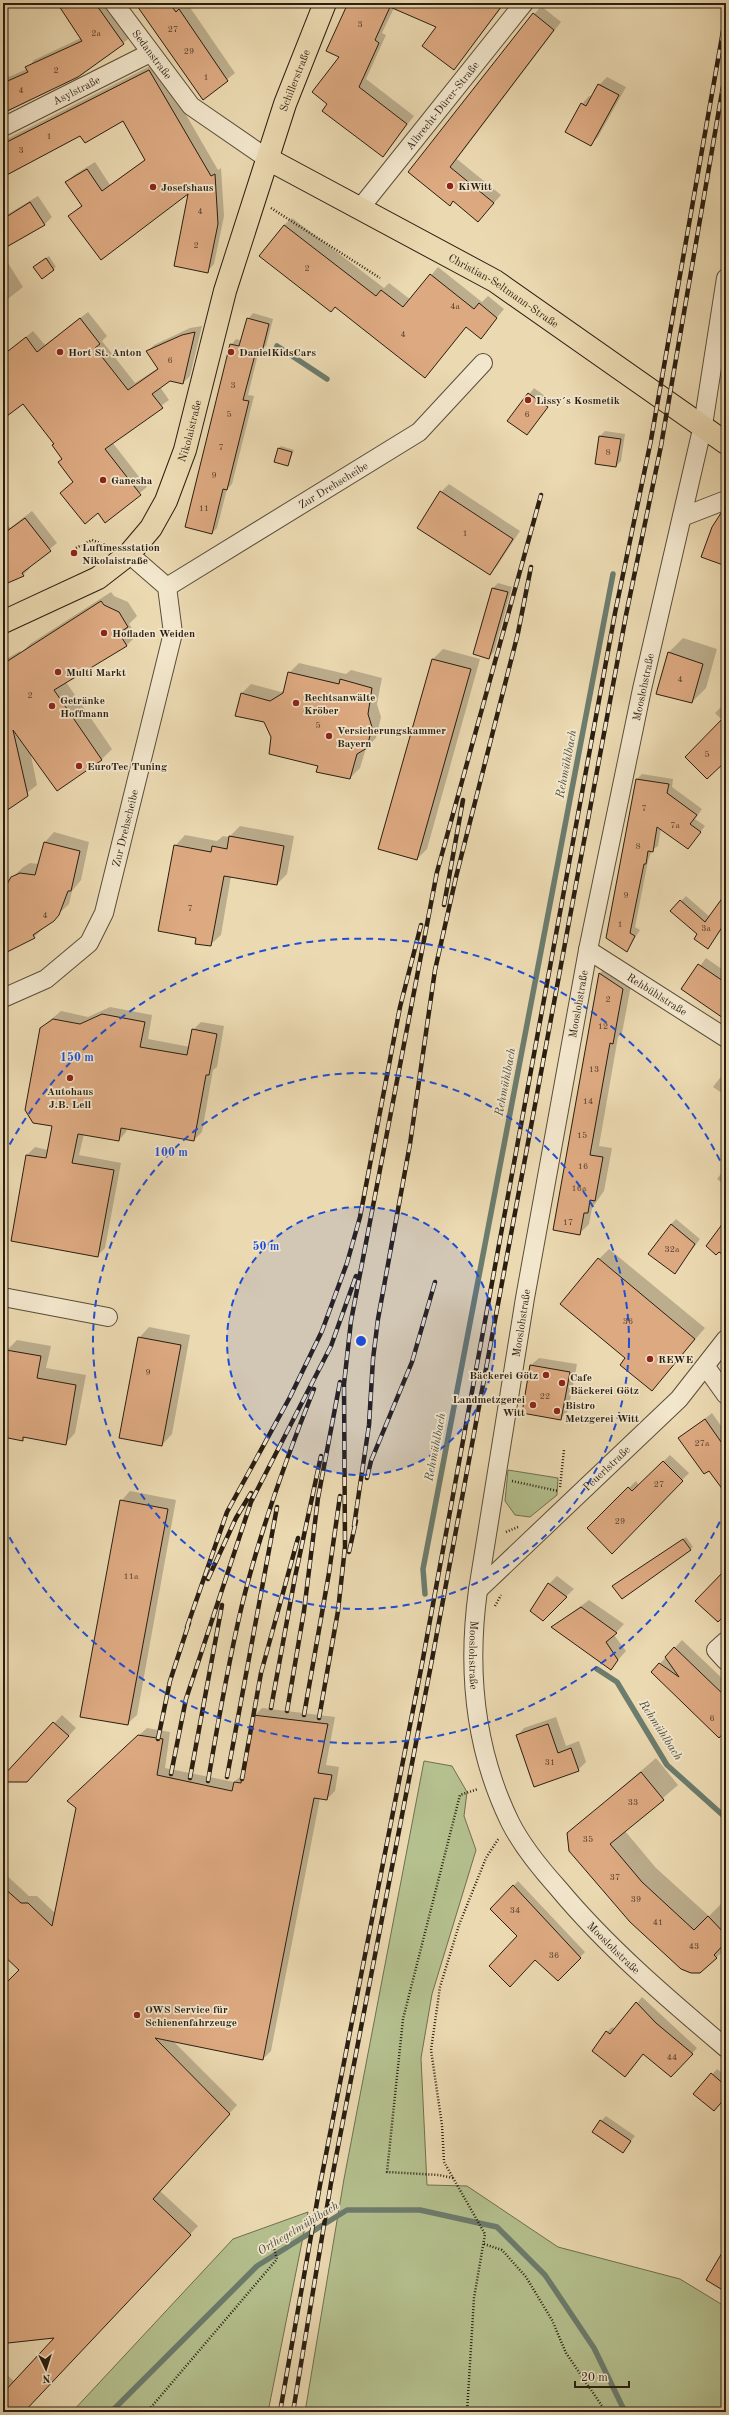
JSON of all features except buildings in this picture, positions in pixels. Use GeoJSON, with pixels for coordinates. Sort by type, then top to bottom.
{"type":"FeatureCollection","features":[{"type":"Feature","properties":{"kind":"main road","name":"Schillerstraße"},"geometry":{"type":"LineString","coordinates":[[268,159],[285,104],[325,3]]}},
{"type":"Feature","properties":{"kind":"main road","name":"Nikolaistraße"},"geometry":{"type":"LineString","coordinates":[[3,622],[98,578],[129,554],[151,528],[166,501],[185,450],[225,291],[268,159]]}},
{"type":"Feature","properties":{"kind":"main road","name":"Christian-Seltmann-Straße"},"geometry":{"type":"LineString","coordinates":[[268,159],[361,207],[495,281],[703,425],[726,443]]}},
{"type":"Feature","properties":{"kind":"street","name":"Sedanstraße"},"geometry":{"type":"LineString","coordinates":[[114,3],[150,54],[191,106],[268,159]]}},
{"type":"Feature","properties":{"kind":"street","name":"Albrecht-Dürer-Straße"},"geometry":{"type":"LineString","coordinates":[[361,207],[524,3]]}},
{"type":"Feature","properties":{"kind":"street","name":"Asylstraße"},"geometry":{"type":"LineString","coordinates":[[3,127],[150,54]]}},
{"type":"Feature","properties":{"kind":"street","name":"Mooslohstraße"},"geometry":{"type":"LineString","coordinates":[[726,278],[703,425],[642,689],[588,950],[525,1298],[472,1631],[473,1691],[486,1756],[510,1822],[538,1864],[584,1919],[726,2048]]}},
{"type":"Feature","properties":{"kind":"street","name":"Zur Drehscheibe"},"geometry":{"type":"LineString","coordinates":[[3,998],[46,979],[89,944],[104,913],[173,633],[167,586],[419,432],[484,363]]}},
{"type":"Feature","properties":{"kind":"street"},"geometry":{"type":"LineString","coordinates":[[682,517],[726,500]]}},
{"type":"Feature","properties":{"kind":"street"},"geometry":{"type":"LineString","coordinates":[[129,554],[167,586]]}},
{"type":"Feature","properties":{"kind":"street","name":"Rehbühlstraße"},"geometry":{"type":"LineString","coordinates":[[588,950],[726,1038]]}},
{"type":"Feature","properties":{"kind":"street"},"geometry":{"type":"LineString","coordinates":[[3,1296],[108,1317]]}},
{"type":"Feature","properties":{"kind":"street","name":"Peuerlstraße"},"geometry":{"type":"LineString","coordinates":[[478,1590],[567,1495],[679,1399],[706,1367],[726,1339]]}},
{"type":"Feature","properties":{"kind":"street"},"geometry":{"type":"LineString","coordinates":[[706,1367],[726,1395]]}},
{"type":"Feature","properties":{"kind":"street"},"geometry":{"type":"LineString","coordinates":[[726,1641],[716,1650],[726,1661]]}},
{"type":"Feature","properties":{"kind":"path"},"geometry":{"type":"LineString","coordinates":[[255,198],[380,278]]}},
{"type":"Feature","properties":{"kind":"path"},"geometry":{"type":"LineString","coordinates":[[76,548],[92,540],[129,554]]}},
{"type":"Feature","properties":{"kind":"path"},"geometry":{"type":"LineString","coordinates":[[496,1478],[567,1495],[564,1450]]}},
{"type":"Feature","properties":{"kind":"path"},"geometry":{"type":"LineString","coordinates":[[494,1608],[501,1593]]}},
{"type":"Feature","properties":{"kind":"path"},"geometry":{"type":"LineString","coordinates":[[453,2178],[439,2175],[387,2172],[403,2019],[460,1795],[495,1784]]}},
{"type":"Feature","properties":{"kind":"path"},"geometry":{"type":"LineString","coordinates":[[467,2412],[474,2298],[485,2234],[470,2205],[444,2162],[442,2125],[431,2050],[440,1987],[459,1925],[486,1858],[510,1822]]}},
{"type":"Feature","properties":{"kind":"path"},"geometry":{"type":"LineString","coordinates":[[484,2244],[502,2250],[526,2277],[552,2320],[566,2353],[606,2412]]}},
{"type":"Feature","properties":{"kind":"path"},"geometry":{"type":"LineString","coordinates":[[147,2412],[277,2259],[273,2245]]}},
{"type":"Feature","properties":{"kind":"green space"},"geometry":{"type":"Polygon","coordinates":[[[508,1470],[558,1478],[557,1495],[530,1517],[515,1515],[505,1501],[508,1470]]]}},
{"type":"Feature","properties":{"kind":"green space"},"geometry":{"type":"Polygon","coordinates":[[[424,1761],[452,1766],[467,1792],[464,1816],[476,1850],[432,1994],[421,2058],[427,2185],[467,2186],[558,2247],[680,2279],[726,2307],[726,2412],[305,2412],[344,2179],[424,1761]]]}},
{"type":"Feature","properties":{"kind":"green space"},"geometry":{"type":"Polygon","coordinates":[[[308,2212],[268,2412],[72,2412],[233,2239],[308,2212]]]}},
{"type":"Feature","properties":{"kind":"waterway","name":"Rehmühlbach"},"geometry":{"type":"LineString","coordinates":[[277,346],[327,379]]}},
{"type":"Feature","properties":{"kind":"waterway","name":"Rehmühlbach"},"geometry":{"type":"LineString","coordinates":[[425,1594],[423,1569],[613,574]]}},
{"type":"Feature","properties":{"kind":"waterway","name":"Rehmühlbach"},"geometry":{"type":"LineString","coordinates":[[597,1669],[617,1682],[667,1765],[726,1818]]}},
{"type":"Feature","properties":{"kind":"waterway","name":"Orthegelmühlbach"},"geometry":{"type":"LineString","coordinates":[[111,2412],[257,2266],[347,2210],[420,2210],[497,2227],[545,2275],[594,2348],[625,2412]]}},
{"type":"Feature","properties":{"kind":"railway"},"geometry":{"type":"LineString","coordinates":[[280,2412],[320,2185],[422,1664],[615,613],[651,440],[726,14]]}},
{"type":"Feature","properties":{"kind":"railway"},"geometry":{"type":"LineString","coordinates":[[293,2412],[331,2183],[431,1665],[626,615],[661,446],[726,69]]}},
{"type":"Feature","properties":{"kind":"railway"},"geometry":{"type":"LineString","coordinates":[[319,1718],[338,1611],[345,1547],[344,1384],[351,1321],[437,872],[541,495]]}},
{"type":"Feature","properties":{"kind":"railway"},"geometry":{"type":"LineString","coordinates":[[354,1526],[369,1425],[373,1359],[378,1319],[410,1144],[435,970],[456,877],[518,633],[531,567]]}},
{"type":"Feature","properties":{"kind":"railway"},"geometry":{"type":"LineString","coordinates":[[444,905],[463,800]]}},
{"type":"Feature","properties":{"kind":"railway"},"geometry":{"type":"LineString","coordinates":[[187,1627],[227,1512],[290,1397],[322,1331],[347,1263],[360,1217],[400,1007],[421,925]]}},
{"type":"Feature","properties":{"kind":"railway"},"geometry":{"type":"LineString","coordinates":[[171,1774],[186,1699],[251,1502],[331,1346],[356,1276]]}},
{"type":"Feature","properties":{"kind":"railway"},"geometry":{"type":"LineString","coordinates":[[367,1478],[371,1461],[412,1362],[435,1282]]}},
{"type":"Feature","properties":{"kind":"railway"},"geometry":{"type":"LineString","coordinates":[[287,1711],[304,1611],[318,1498],[340,1382]]}},
{"type":"Feature","properties":{"kind":"railway"},"geometry":{"type":"LineString","coordinates":[[208,1781],[219,1715],[249,1577],[274,1496],[314,1389]]}},
{"type":"Feature","properties":{"kind":"railway"},"geometry":{"type":"LineString","coordinates":[[271,1708],[295,1577],[321,1456]]}},
{"type":"Feature","properties":{"kind":"railway"},"geometry":{"type":"LineString","coordinates":[[208,1579],[236,1518],[251,1493]]}},
{"type":"Feature","properties":{"kind":"railway"},"geometry":{"type":"LineString","coordinates":[[304,1715],[329,1573],[340,1496]]}},
{"type":"Feature","properties":{"kind":"railway"},"geometry":{"type":"LineString","coordinates":[[227,1777],[277,1507]]}},
{"type":"Feature","properties":{"kind":"railway"},"geometry":{"type":"LineString","coordinates":[[349,1552],[356,1521]]}},
{"type":"Feature","properties":{"kind":"railway"},"geometry":{"type":"LineString","coordinates":[[242,1779],[261,1673],[298,1538]]}},
{"type":"Feature","properties":{"kind":"railway"},"geometry":{"type":"LineString","coordinates":[[190,1778],[222,1605]]}},
{"type":"Feature","properties":{"kind":"railway"},"geometry":{"type":"LineString","coordinates":[[158,1739],[170,1681],[189,1623]]}},
{"type":"Feature","properties":{"kind":"place","name":"KiWitt"},"geometry":{"type":"Point","coordinates":[450,186]}},
{"type":"Feature","properties":{"kind":"place","name":"Josefshaus"},"geometry":{"type":"Point","coordinates":[153,187]}},
{"type":"Feature","properties":{"kind":"place","name":"Hort St. Anton"},"geometry":{"type":"Point","coordinates":[60,352]}},
{"type":"Feature","properties":{"kind":"place","name":"DanielKidsCars"},"geometry":{"type":"Point","coordinates":[231,352]}},
{"type":"Feature","properties":{"kind":"place","name":"Lissy´s Kosmetik"},"geometry":{"type":"Point","coordinates":[528,400]}},
{"type":"Feature","properties":{"kind":"place","name":"Ganesha"},"geometry":{"type":"Point","coordinates":[103,480]}},
{"type":"Feature","properties":{"kind":"place","name":"Luftmessstation Nikolaistraße"},"geometry":{"type":"Point","coordinates":[74,553]}},
{"type":"Feature","properties":{"kind":"place","name":"Hofladen Weiden"},"geometry":{"type":"Point","coordinates":[104,633]}},
{"type":"Feature","properties":{"kind":"place","name":"Multi Markt"},"geometry":{"type":"Point","coordinates":[58,672]}},
{"type":"Feature","properties":{"kind":"place","name":"Rechtsanwälte Kröber"},"geometry":{"type":"Point","coordinates":[296,703]}},
{"type":"Feature","properties":{"kind":"place","name":"Getränke Hoffmann"},"geometry":{"type":"Point","coordinates":[52,706]}},
{"type":"Feature","properties":{"kind":"place","name":"Versicherungskammer Bayern"},"geometry":{"type":"Point","coordinates":[329,736]}},
{"type":"Feature","properties":{"kind":"place","name":"EuroTec Tuning"},"geometry":{"type":"Point","coordinates":[79,766]}},
{"type":"Feature","properties":{"kind":"place","name":"Autohaus J.B. Lell"},"geometry":{"type":"Point","coordinates":[70,1078]}},
{"type":"Feature","properties":{"kind":"place","name":"REWE"},"geometry":{"type":"Point","coordinates":[650,1359]}},
{"type":"Feature","properties":{"kind":"place","name":"Bäckerei Götz"},"geometry":{"type":"Point","coordinates":[546,1375]}},
{"type":"Feature","properties":{"kind":"place","name":"Cafe Bäckerei Götz"},"geometry":{"type":"Point","coordinates":[562,1383]}},
{"type":"Feature","properties":{"kind":"place","name":"Landmetzgerei Witt"},"geometry":{"type":"Point","coordinates":[533,1405]}},
{"type":"Feature","properties":{"kind":"place","name":"Bistro Metzgerei Witt"},"geometry":{"type":"Point","coordinates":[557,1411]}},
{"type":"Feature","properties":{"kind":"place","name":"OWS Service für Schienenfahrzeuge"},"geometry":{"type":"Point","coordinates":[137,2015]}}]}
